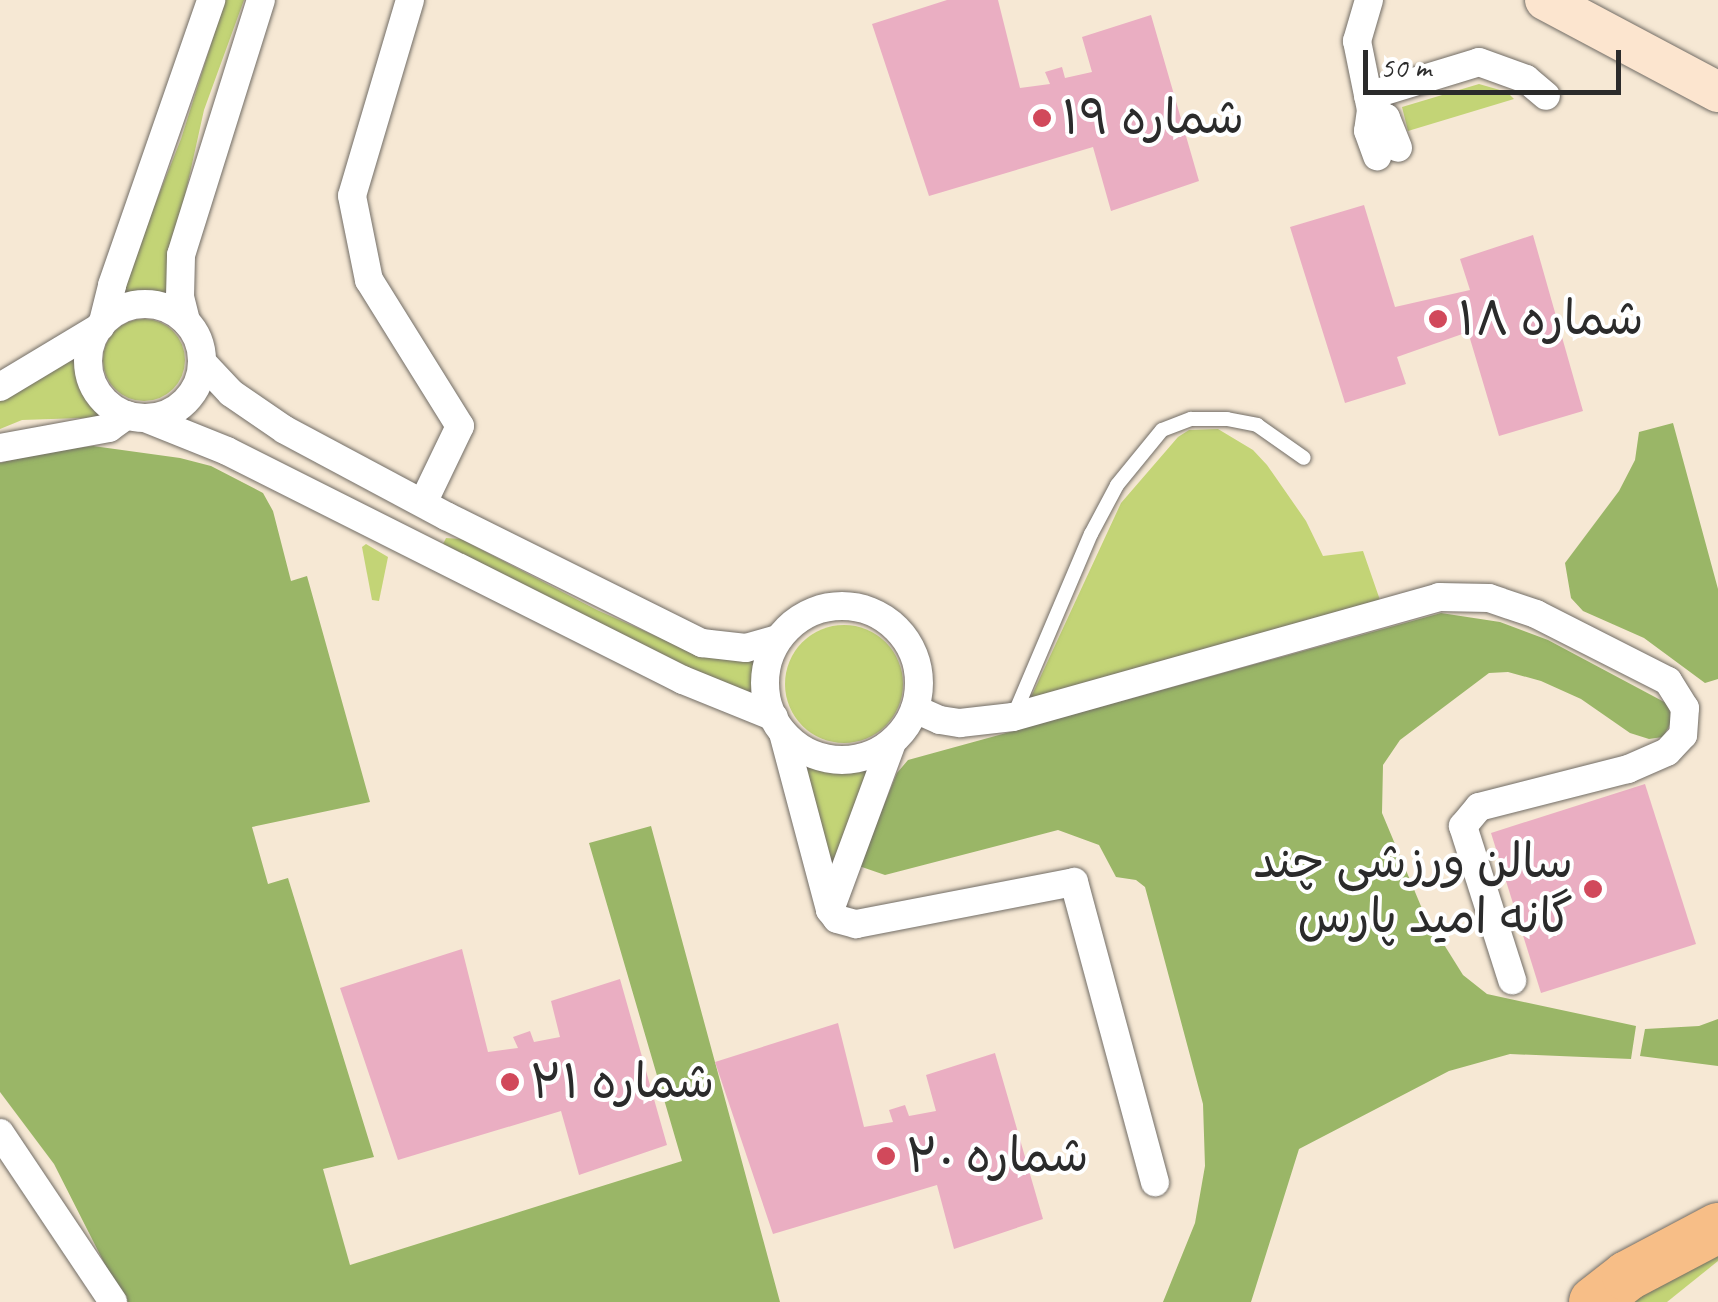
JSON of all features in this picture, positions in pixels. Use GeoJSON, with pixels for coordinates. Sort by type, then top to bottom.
{"type":"FeatureCollection","features":[{"type":"Feature","properties":{"kind":"highway"},"geometry":{"type":"LineString","coordinates":[[1594,1302],[1628,1276],[1718,1228]]}},
{"type":"Feature","properties":{"kind":"main road"},"geometry":{"type":"LineString","coordinates":[[1545,0],[1718,92]]}},
{"type":"Feature","properties":{"kind":"street"},"geometry":{"type":"LineString","coordinates":[[211,0],[101,325],[91,343],[91,378],[111,407],[228,451],[779,725],[816,756],[836,760],[874,753],[892,742]]}},
{"type":"Feature","properties":{"kind":"street"},"geometry":{"type":"LineString","coordinates":[[0,448],[109,428],[136,417],[160,416],[184,402],[200,376],[200,348],[186,321],[180,297],[181,255],[261,0]]}},
{"type":"Feature","properties":{"kind":"street"},"geometry":{"type":"LineString","coordinates":[[410,0],[352,196],[369,280],[460,426],[423,503]]}},
{"type":"Feature","properties":{"kind":"street"},"geometry":{"type":"LineString","coordinates":[[1369,0],[1357,41],[1370,103],[1368,130],[1387,152]]}},
{"type":"Feature","properties":{"kind":"street"},"geometry":{"type":"LineString","coordinates":[[1370,103],[1479,62],[1526,79],[1546,96]]}},
{"type":"Feature","properties":{"kind":"street"},"geometry":{"type":"LineString","coordinates":[[0,386],[101,325],[115,312],[144,304],[173,312],[186,321]]}},
{"type":"Feature","properties":{"kind":"street"},"geometry":{"type":"LineString","coordinates":[[202,362],[231,392],[285,430],[702,642],[746,648],[778,639]]}},
{"type":"Feature","properties":{"kind":"street"},"geometry":{"type":"LineString","coordinates":[[915,709],[960,723],[1013,717],[1438,598],[1489,598],[1536,614],[1668,681],[1685,708],[1683,736],[1667,752],[1628,769],[1479,807],[1463,826],[1512,980]]}},
{"type":"Feature","properties":{"kind":"street"},"geometry":{"type":"LineString","coordinates":[[830,910],[892,742],[915,709],[918,669],[901,633],[877,614],[848,606],[828,606],[791,624],[778,639],[765,677],[830,910],[837,919],[856,924],[1074,882],[1155,1182]]}},
{"type":"Feature","properties":{"kind":"street"},"geometry":{"type":"LineString","coordinates":[[0,1133],[113,1302]]}},
{"type":"Feature","properties":{"kind":"lane"},"geometry":{"type":"LineString","coordinates":[[1013,717],[1091,534],[1117,485],[1162,430],[1191,418],[1227,418],[1258,425],[1304,458]]}},
{"type":"Feature","properties":{"kind":"green space"},"geometry":{"type":"Polygon","coordinates":[[[225,0],[244,0],[204,110],[180,218],[170,297],[147,292],[119,295],[181,139],[225,0]]]}},
{"type":"Feature","properties":{"kind":"green space"},"geometry":{"type":"Polygon","coordinates":[[[1479,84],[1507,92],[1514,99],[1408,131],[1402,107],[1479,84]]]}},
{"type":"Feature","properties":{"kind":"green space"},"geometry":{"type":"Polygon","coordinates":[[[144,319],[160,322],[173,331],[182,344],[182,376],[173,389],[160,398],[144,401],[128,398],[115,389],[106,376],[103,360],[106,344],[115,331],[128,322],[144,319]]]}},
{"type":"Feature","properties":{"kind":"green space"},"geometry":{"type":"Polygon","coordinates":[[[77,346],[84,385],[94,404],[110,417],[22,420],[0,429],[0,400],[77,346]]]}},
{"type":"Feature","properties":{"kind":"green space"},"geometry":{"type":"Polygon","coordinates":[[[1673,423],[1718,589],[1718,679],[1705,683],[1644,638],[1583,611],[1571,598],[1565,563],[1619,491],[1635,460],[1639,432],[1673,423]]]}},
{"type":"Feature","properties":{"kind":"green space"},"geometry":{"type":"Polygon","coordinates":[[[1218,429],[1253,450],[1267,465],[1306,521],[1323,556],[1363,551],[1381,603],[1026,708],[1121,503],[1178,437],[1189,430],[1218,429]]]}},
{"type":"Feature","properties":{"kind":"green space"},"geometry":{"type":"Polygon","coordinates":[[[93,446],[211,466],[263,493],[273,511],[291,581],[307,576],[370,802],[252,827],[268,884],[288,878],[374,1157],[323,1169],[350,1265],[682,1161],[589,843],[651,826],[780,1302],[124,1302],[54,1164],[0,1092],[0,463],[43,452],[93,446]]]}},
{"type":"Feature","properties":{"kind":"green space"},"geometry":{"type":"Polygon","coordinates":[[[446,538],[461,539],[597,610],[701,656],[759,660],[756,703],[449,553],[443,544],[446,538]]]}},
{"type":"Feature","properties":{"kind":"green space"},"geometry":{"type":"Polygon","coordinates":[[[366,544],[388,557],[379,601],[372,600],[362,547],[366,544]]]}},
{"type":"Feature","properties":{"kind":"green space"},"geometry":{"type":"Polygon","coordinates":[[[1441,613],[1500,622],[1548,640],[1668,704],[1672,721],[1663,737],[1649,739],[1630,733],[1581,699],[1541,681],[1508,672],[1489,673],[1400,740],[1383,765],[1382,813],[1423,911],[1463,975],[1487,994],[1636,1026],[1631,1059],[1510,1054],[1449,1071],[1299,1149],[1251,1302],[1163,1302],[1195,1223],[1205,1166],[1203,1104],[1145,887],[1136,880],[1116,877],[1099,845],[1058,830],[885,875],[859,866],[897,773],[908,760],[1441,613]]]}},
{"type":"Feature","properties":{"kind":"green space"},"geometry":{"type":"Polygon","coordinates":[[[844,625],[867,630],[886,642],[898,661],[903,684],[898,707],[886,726],[867,738],[844,743],[821,738],[802,726],[790,707],[785,684],[790,661],[802,642],[821,630],[844,625]]]}},
{"type":"Feature","properties":{"kind":"green space"},"geometry":{"type":"Polygon","coordinates":[[[790,759],[841,771],[881,761],[828,881],[790,759]]]}},
{"type":"Feature","properties":{"kind":"green space"},"geometry":{"type":"Polygon","coordinates":[[[1718,1019],[1718,1066],[1640,1056],[1645,1029],[1699,1026],[1718,1019]]]}},
{"type":"Feature","properties":{"kind":"green space"},"geometry":{"type":"Polygon","coordinates":[[[1718,1241],[1718,1261],[1667,1302],[1621,1302],[1718,1241]]]}},
{"type":"Feature","properties":{"kind":"building","name":"شماره ۱۹"},"geometry":{"type":"Polygon","coordinates":[[[947,0],[998,0],[1020,88],[1050,84],[1045,72],[1062,67],[1065,78],[1092,72],[1082,37],[1151,15],[1199,181],[1111,211],[1093,147],[929,196],[872,24],[947,0]]]}},
{"type":"Feature","properties":{"kind":"building","name":"شماره ۱۸"},"geometry":{"type":"Polygon","coordinates":[[[1364,205],[1395,307],[1470,290],[1460,259],[1533,235],[1583,411],[1499,436],[1468,332],[1397,357],[1406,384],[1345,403],[1290,227],[1364,205]]]}},
{"type":"Feature","properties":{"kind":"building","name":"سالن ورزشی چند گانه امید پارس"},"geometry":{"type":"Polygon","coordinates":[[[1645,784],[1696,944],[1541,993],[1491,833],[1645,784]]]}},
{"type":"Feature","properties":{"kind":"building","name":"شماره ۲۱"},"geometry":{"type":"Polygon","coordinates":[[[462,949],[488,1052],[518,1048],[513,1037],[530,1031],[534,1042],[560,1037],[551,1001],[620,979],[667,1145],[579,1175],[561,1111],[398,1160],[340,988],[462,949]]]}},
{"type":"Feature","properties":{"kind":"building","name":"شماره ۲۰"},"geometry":{"type":"Polygon","coordinates":[[[838,1023],[864,1127],[893,1122],[889,1110],[905,1105],[909,1116],[936,1111],[926,1075],[995,1053],[1043,1219],[954,1249],[937,1185],[773,1234],[715,1062],[838,1023]]]}},
{"type":"Feature","properties":{"kind":"place","name":"شماره ۱۹"},"geometry":{"type":"Point","coordinates":[1042,118]}},
{"type":"Feature","properties":{"kind":"place","name":"شماره ۱۸"},"geometry":{"type":"Point","coordinates":[1438,319]}},
{"type":"Feature","properties":{"kind":"place","name":"سالن ورزشی چند گانه امید پارس"},"geometry":{"type":"Point","coordinates":[1593,889]}},
{"type":"Feature","properties":{"kind":"place","name":"شماره ۲۱"},"geometry":{"type":"Point","coordinates":[510,1082]}},
{"type":"Feature","properties":{"kind":"place","name":"شماره ۲۰"},"geometry":{"type":"Point","coordinates":[886,1156]}}]}
